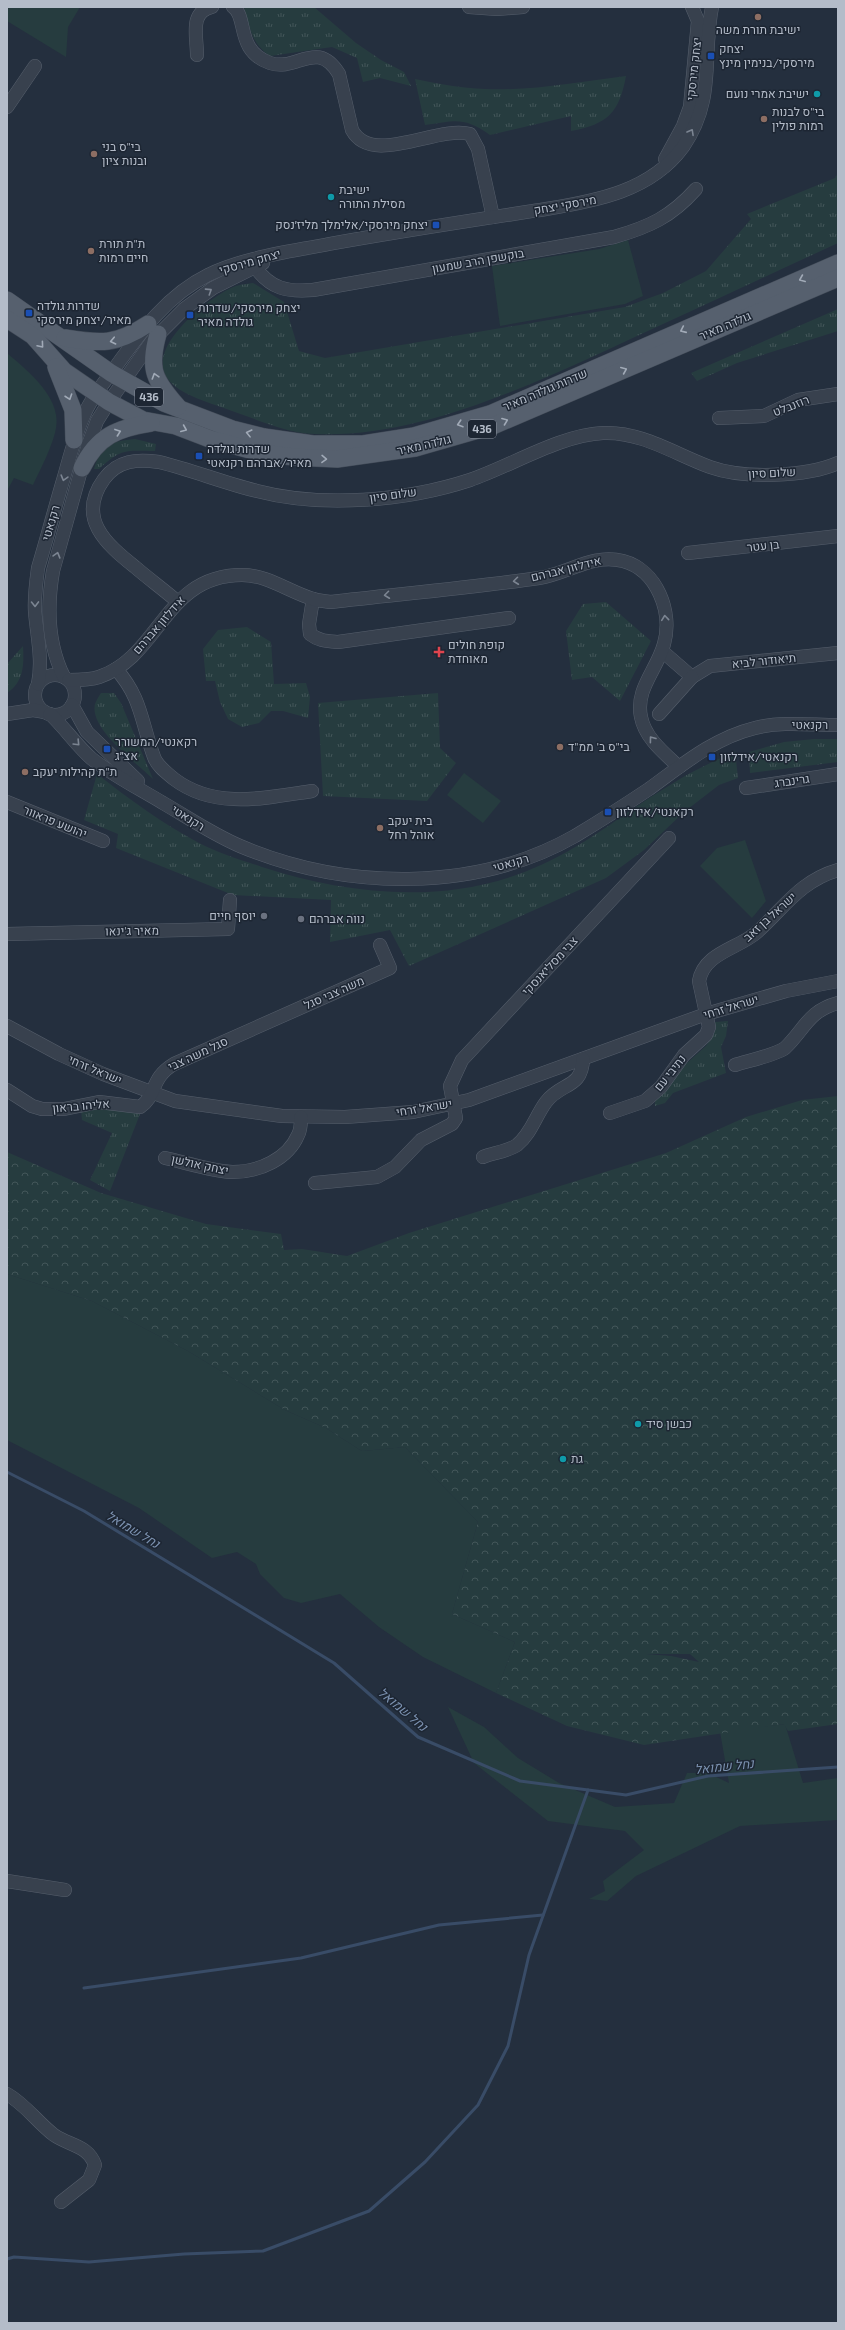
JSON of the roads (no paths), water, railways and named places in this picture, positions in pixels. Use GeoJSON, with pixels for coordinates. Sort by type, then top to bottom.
{"type":"FeatureCollection","features":[{"type":"Feature","properties":{"kind":"main road","name":"שדרות גולדה מאיר"},"geometry":{"type":"LineString","coordinates":[[7,300],[117,377],[152,398],[232,429],[293,442],[363,444],[414,436],[490,414],[838,263]]}},
{"type":"Feature","properties":{"kind":"main road","name":"גולדה מאיר"},"geometry":{"type":"LineString","coordinates":[[102,398],[132,415],[152,422],[176,426],[235,447],[294,457],[337,459],[415,448],[465,435],[522,414],[838,278]]}},
{"type":"Feature","properties":{"kind":"main road","name":"436"},"geometry":{"type":"LineString","coordinates":[[7,319],[33,336],[64,371],[102,398]]}},
{"type":"Feature","properties":{"kind":"main road"},"geometry":{"type":"LineString","coordinates":[[61,338],[106,342],[153,329],[154,371],[157,382],[178,407]]}},
{"type":"Feature","properties":{"kind":"main road"},"geometry":{"type":"LineString","coordinates":[[54,361],[73,410],[74,440]]}},
{"type":"Feature","properties":{"kind":"main road"},"geometry":{"type":"LineString","coordinates":[[82,468],[88,454],[102,439],[117,432],[152,422]]}},
{"type":"Feature","properties":{"kind":"street"},"geometry":{"type":"LineString","coordinates":[[197,55],[196,20],[198,13],[203,9],[212,7]]}},
{"type":"Feature","properties":{"kind":"street"},"geometry":{"type":"LineString","coordinates":[[233,7],[239,14],[248,46],[262,59],[277,64],[312,57],[320,57],[328,60],[334,66],[339,74],[352,130],[356,137],[364,142],[383,146],[457,131],[470,134],[478,149],[493,217]]}},
{"type":"Feature","properties":{"kind":"street"},"geometry":{"type":"LineString","coordinates":[[469,7],[497,9],[523,7]]}},
{"type":"Feature","properties":{"kind":"street","name":"יצחק מירסקי"},"geometry":{"type":"LineString","coordinates":[[657,172],[683,126],[690,107],[698,21],[692,7]]}},
{"type":"Feature","properties":{"kind":"street","name":"מירסקי יצחק"},"geometry":{"type":"LineString","coordinates":[[289,252],[493,217],[580,204],[607,197],[637,185],[657,172],[681,149],[698,120],[706,89],[712,7]]}},
{"type":"Feature","properties":{"kind":"street"},"geometry":{"type":"LineString","coordinates":[[7,107],[35,66]]}},
{"type":"Feature","properties":{"kind":"street","name":"בוקשפן הרב שמעון"},"geometry":{"type":"LineString","coordinates":[[255,267],[262,276],[278,288],[295,291],[313,290],[614,237],[650,225],[666,217],[680,207],[696,190]]}},
{"type":"Feature","properties":{"kind":"street","name":"יצחק מירסקי"},"geometry":{"type":"LineString","coordinates":[[153,329],[227,280],[289,252]]}},
{"type":"Feature","properties":{"kind":"street","name":"יצחק מירסקי"},"geometry":{"type":"LineString","coordinates":[[117,377],[175,298],[206,276],[252,260],[289,252]]}},
{"type":"Feature","properties":{"kind":"street","name":"רקנאטי"},"geometry":{"type":"LineString","coordinates":[[37,687],[40,663],[35,612],[38,568],[74,440],[84,415],[102,398],[117,377]]}},
{"type":"Feature","properties":{"kind":"street","name":"רוזנבלט"},"geometry":{"type":"LineString","coordinates":[[719,418],[764,416],[798,400],[838,394]]}},
{"type":"Feature","properties":{"kind":"street","name":"רקנאטי"},"geometry":{"type":"LineString","coordinates":[[67,679],[57,661],[54,649],[49,599],[52,571],[97,421],[102,398]]}},
{"type":"Feature","properties":{"kind":"street","name":"שלום סיון"},"geometry":{"type":"LineString","coordinates":[[178,602],[112,549],[96,526],[93,512],[94,498],[108,475],[123,463],[146,460],[158,462],[258,492],[306,500],[334,500],[412,493],[468,480],[569,440],[602,433],[616,433],[637,438],[711,467],[742,474],[762,475],[818,469],[838,462]]}},
{"type":"Feature","properties":{"kind":"street","name":"בן עטר"},"geometry":{"type":"LineString","coordinates":[[688,553],[838,536]]}},
{"type":"Feature","properties":{"kind":"street","name":"אידלזון אברהם"},"geometry":{"type":"LineString","coordinates":[[98,678],[116,668],[136,653],[178,602],[196,586],[208,581],[242,575],[275,582],[313,599],[331,602],[541,578],[590,561],[614,559],[631,563],[642,570],[660,592],[664,605],[666,633],[662,651],[642,690],[640,703],[641,718],[645,730],[655,743],[679,767]]}},
{"type":"Feature","properties":{"kind":"street"},"geometry":{"type":"LineString","coordinates":[[313,599],[310,634],[316,639],[326,641],[338,642],[509,618]]}},
{"type":"Feature","properties":{"kind":"street"},"geometry":{"type":"LineString","coordinates":[[662,651],[692,677]]}},
{"type":"Feature","properties":{"kind":"street","name":"תיאודור לביא"},"geometry":{"type":"LineString","coordinates":[[659,714],[692,677],[710,666],[838,653]]}},
{"type":"Feature","properties":{"kind":"street"},"geometry":{"type":"LineString","coordinates":[[116,668],[133,690],[139,705],[154,759],[166,772],[185,787],[201,794],[239,800],[266,798],[312,791]]}},
{"type":"Feature","properties":{"kind":"street"},"geometry":{"type":"LineString","coordinates":[[7,714],[16,709],[47,676],[53,675],[67,679],[98,678]]}},
{"type":"Feature","properties":{"kind":"street"},"geometry":{"type":"LineString","coordinates":[[7,714],[33,710],[48,713],[65,712],[98,678]]}},
{"type":"Feature","properties":{"kind":"street"},"geometry":{"type":"LineString","coordinates":[[67,679],[74,690],[73,703]]}},
{"type":"Feature","properties":{"kind":"street"},"geometry":{"type":"LineString","coordinates":[[37,687],[37,703],[48,713]]}},
{"type":"Feature","properties":{"kind":"street","name":"רקנאטי"},"geometry":{"type":"LineString","coordinates":[[73,703],[87,732],[129,773],[165,804]]}},
{"type":"Feature","properties":{"kind":"street","name":"רקנאטי"},"geometry":{"type":"LineString","coordinates":[[48,713],[92,759],[208,830],[242,847],[309,868],[373,877],[425,878],[452,876],[505,866],[548,850],[640,794],[718,742],[756,727],[776,725],[838,725]]}},
{"type":"Feature","properties":{"kind":"street","name":"גרינברג"},"geometry":{"type":"LineString","coordinates":[[746,788],[838,774]]}},
{"type":"Feature","properties":{"kind":"street","name":"יהושע פראוור"},"geometry":{"type":"LineString","coordinates":[[7,802],[103,841]]}},
{"type":"Feature","properties":{"kind":"street","name":"צבי מסליאנסקי"},"geometry":{"type":"LineString","coordinates":[[315,1183],[377,1177],[395,1167],[421,1140],[452,1124],[456,1118],[450,1086],[462,1060],[669,838]]}},
{"type":"Feature","properties":{"kind":"street","name":"ישראל בן זאב"},"geometry":{"type":"LineString","coordinates":[[706,1014],[699,981],[700,973],[707,964],[755,934],[810,882],[838,870]]}},
{"type":"Feature","properties":{"kind":"street","name":"מאיר ג'ינאו"},"geometry":{"type":"LineString","coordinates":[[7,934],[228,929],[230,900]]}},
{"type":"Feature","properties":{"kind":"street","name":"משה צבי סגל"},"geometry":{"type":"LineString","coordinates":[[256,1027],[390,968],[380,945]]}},
{"type":"Feature","properties":{"kind":"street","name":"ישראל זרחי"},"geometry":{"type":"LineString","coordinates":[[7,1026],[59,1054],[175,1101],[275,1116],[345,1117],[413,1112],[454,1104],[497,1092],[706,1014],[786,991],[838,981]]}},
{"type":"Feature","properties":{"kind":"street"},"geometry":{"type":"LineString","coordinates":[[735,1065],[783,1049],[812,1015],[821,1009],[838,1003]]}},
{"type":"Feature","properties":{"kind":"street","name":"נתיבי עם"},"geometry":{"type":"LineString","coordinates":[[610,1113],[645,1100],[661,1087],[684,1055],[706,1035],[709,1027],[706,1014]]}},
{"type":"Feature","properties":{"kind":"street","name":"סגל משה צבי"},"geometry":{"type":"LineString","coordinates":[[151,1092],[157,1078],[163,1070],[256,1027]]}},
{"type":"Feature","properties":{"kind":"street"},"geometry":{"type":"LineString","coordinates":[[483,1157],[516,1146],[524,1139],[546,1102],[555,1093],[575,1082],[581,1076],[584,1059]]}},
{"type":"Feature","properties":{"kind":"street","name":"אליהו בראון"},"geometry":{"type":"LineString","coordinates":[[7,1090],[32,1106],[53,1110],[99,1102],[140,1107],[146,1103],[151,1092]]}},
{"type":"Feature","properties":{"kind":"street","name":"יצחק אולשן"},"geometry":{"type":"LineString","coordinates":[[164,1158],[232,1172],[256,1169],[282,1157],[291,1147],[299,1134],[301,1117]]}},
{"type":"Feature","properties":{"kind":"street"},"geometry":{"type":"LineString","coordinates":[[7,1880],[65,1890]]}},
{"type":"Feature","properties":{"kind":"street"},"geometry":{"type":"LineString","coordinates":[[7,2094],[55,2136],[79,2146],[92,2155],[96,2165],[89,2180],[61,2202]]}},
{"type":"Feature","properties":{"kind":"waterway","name":"נחל שמואל"},"geometry":{"type":"LineString","coordinates":[[7,1472],[84,1511],[334,1663],[418,1737],[520,1781],[626,1795],[708,1776],[838,1767]]}},
{"type":"Feature","properties":{"kind":"waterway"},"geometry":{"type":"LineString","coordinates":[[7,2259],[14,2257],[89,2262],[184,2254],[263,2251],[369,2211],[425,2162],[478,2105],[508,2046],[529,1955],[588,1790]]}},
{"type":"Feature","properties":{"kind":"waterway"},"geometry":{"type":"LineString","coordinates":[[84,1988],[301,1958],[439,1925],[543,1915]]}},
{"type":"Feature","properties":{"kind":"place","name":"ישיבת תורת משה"},"geometry":{"type":"Point","coordinates":[758,17]}},
{"type":"Feature","properties":{"kind":"place","name":"יצחק מירסקי/בנימין מינץ"},"geometry":{"type":"Point","coordinates":[711,56]}},
{"type":"Feature","properties":{"kind":"place","name":"ישיבת אמרי נועם"},"geometry":{"type":"Point","coordinates":[817,94]}},
{"type":"Feature","properties":{"kind":"place","name":"בי\"ס לבנות רמות פולין"},"geometry":{"type":"Point","coordinates":[764,119]}},
{"type":"Feature","properties":{"kind":"place","name":"בי\"ס בני ובנות ציון"},"geometry":{"type":"Point","coordinates":[94,154]}},
{"type":"Feature","properties":{"kind":"place","name":"ישיבת מסילת התורה"},"geometry":{"type":"Point","coordinates":[331,197]}},
{"type":"Feature","properties":{"kind":"place","name":"יצחק מירסקי/אלימלך מליז׳נסק"},"geometry":{"type":"Point","coordinates":[436,225]}},
{"type":"Feature","properties":{"kind":"place","name":"ת\"ת תורת חיים רמות"},"geometry":{"type":"Point","coordinates":[91,251]}},
{"type":"Feature","properties":{"kind":"place","name":"שדרות גולדה מאיר/יצחק מירסקי"},"geometry":{"type":"Point","coordinates":[29,313]}},
{"type":"Feature","properties":{"kind":"place","name":"יצחק מירסקי/שדרות גולדה מאיר"},"geometry":{"type":"Point","coordinates":[190,315]}},
{"type":"Feature","properties":{"kind":"place","name":"שדרות גולדה מאיר/אברהם רקנאטי"},"geometry":{"type":"Point","coordinates":[199,456]}},
{"type":"Feature","properties":{"kind":"place","name":"קופת חולים מאוחדת"},"geometry":{"type":"Point","coordinates":[439,652]}},
{"type":"Feature","properties":{"kind":"place","name":"בי\"ס ב' ממ\"ד"},"geometry":{"type":"Point","coordinates":[560,747]}},
{"type":"Feature","properties":{"kind":"place","name":"רקאנטי/המשורר אצ״ג"},"geometry":{"type":"Point","coordinates":[107,749]}},
{"type":"Feature","properties":{"kind":"place","name":"רקנאטי/אידלזון"},"geometry":{"type":"Point","coordinates":[712,757]}},
{"type":"Feature","properties":{"kind":"place","name":"ת\"ת קהילות יעקב"},"geometry":{"type":"Point","coordinates":[25,772]}},
{"type":"Feature","properties":{"kind":"place","name":"רקאנטי/אידלזון"},"geometry":{"type":"Point","coordinates":[608,812]}},
{"type":"Feature","properties":{"kind":"place","name":"בית יעקב אוהל רחל"},"geometry":{"type":"Point","coordinates":[380,828]}},
{"type":"Feature","properties":{"kind":"place","name":"יוסף חיים"},"geometry":{"type":"Point","coordinates":[264,916]}},
{"type":"Feature","properties":{"kind":"place","name":"נווה אברהם"},"geometry":{"type":"Point","coordinates":[301,919]}},
{"type":"Feature","properties":{"kind":"place","name":"כבשן סיד"},"geometry":{"type":"Point","coordinates":[638,1424]}},
{"type":"Feature","properties":{"kind":"place","name":"גת"},"geometry":{"type":"Point","coordinates":[563,1459]}}]}
